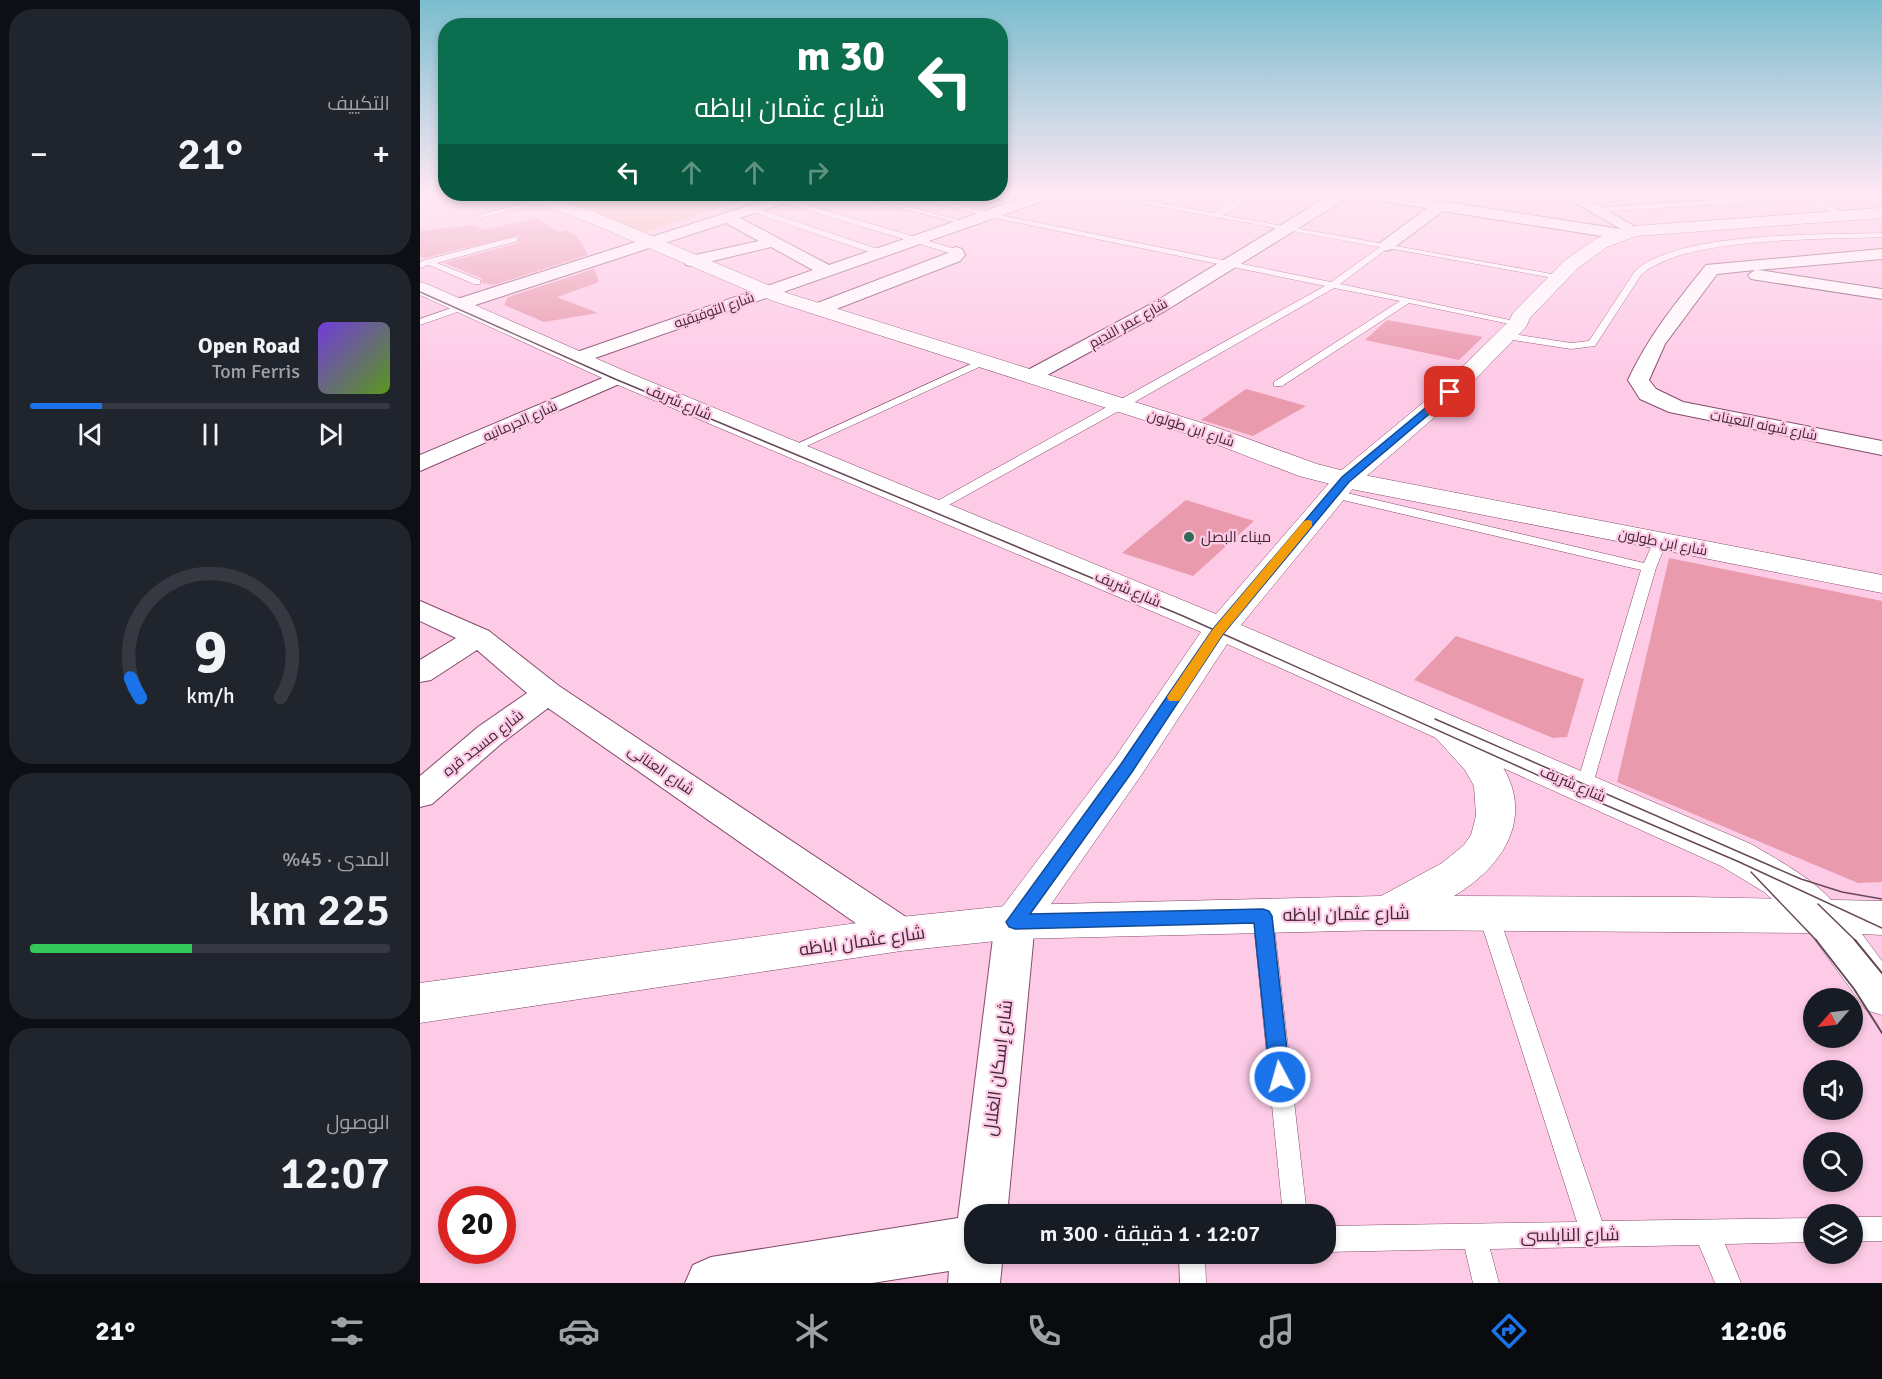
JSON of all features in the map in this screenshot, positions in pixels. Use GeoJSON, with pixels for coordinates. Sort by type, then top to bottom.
{"type":"FeatureCollection","features":[{"type":"Feature","properties":{"kind":"main road","name":"شارع ابن طولون"},"geometry":{"type":"LineString","coordinates":[[672,252],[767,292],[1209,433],[1308,470],[1340,487],[1660,541],[1882,584]]}},
{"type":"Feature","properties":{"kind":"main road"},"geometry":{"type":"LineString","coordinates":[[1015,922],[1126,768],[1221,628],[1340,487],[1450,392],[1513,329],[1520,317],[1584,252]]}},
{"type":"Feature","properties":{"kind":"main road"},"geometry":{"type":"LineString","coordinates":[[1513,329],[1533,318],[1611,252]]}},
{"type":"Feature","properties":{"kind":"main road","name":"شارع شريف"},"geometry":{"type":"LineString","coordinates":[[420,288],[619,377],[1221,628],[1584,790],[1736,855],[1779,881],[1821,916],[1882,996]]}},
{"type":"Feature","properties":{"kind":"main road"},"geometry":{"type":"LineString","coordinates":[[1386,913],[1435,889],[1464,868],[1487,845],[1498,816],[1495,788],[1480,762],[1444,728]]}},
{"type":"Feature","properties":{"kind":"main road","name":"شارع عثمان اباظه"},"geometry":{"type":"LineString","coordinates":[[420,1003],[901,934],[1015,922],[1386,913],[1882,918]]}},
{"type":"Feature","properties":{"kind":"street"},"geometry":{"type":"LineString","coordinates":[[460,306],[621,252]]}},
{"type":"Feature","properties":{"kind":"street"},"geometry":{"type":"LineString","coordinates":[[692,261],[731,252]]}},
{"type":"Feature","properties":{"kind":"street"},"geometry":{"type":"LineString","coordinates":[[791,252],[827,271]]}},
{"type":"Feature","properties":{"kind":"street","name":"شارع التوفيقيه"},"geometry":{"type":"LineString","coordinates":[[578,358],[883,252]]}},
{"type":"Feature","properties":{"kind":"street"},"geometry":{"type":"LineString","coordinates":[[819,309],[921,270],[957,255],[956,252]]}},
{"type":"Feature","properties":{"kind":"street","name":"شارع عمر النديم"},"geometry":{"type":"LineString","coordinates":[[1031,376],[1159,307],[1251,252]]}},
{"type":"Feature","properties":{"kind":"street"},"geometry":{"type":"LineString","coordinates":[[878,254],[921,270]]}},
{"type":"Feature","properties":{"kind":"street"},"geometry":{"type":"LineString","coordinates":[[1712,269],[1882,254]]}},
{"type":"Feature","properties":{"kind":"street"},"geometry":{"type":"LineString","coordinates":[[777,261],[798,256]]}},
{"type":"Feature","properties":{"kind":"street"},"geometry":{"type":"LineString","coordinates":[[724,274],[755,266]]}},
{"type":"Feature","properties":{"kind":"street"},"geometry":{"type":"LineString","coordinates":[[1712,269],[1882,294]]}},
{"type":"Feature","properties":{"kind":"street","name":"شارع شونه التعينات"},"geometry":{"type":"LineString","coordinates":[[1712,269],[1671,320],[1655,345],[1638,380],[1648,394],[1677,407],[1882,448]]}},
{"type":"Feature","properties":{"kind":"street","name":"شارع الجرمانيه"},"geometry":{"type":"LineString","coordinates":[[420,464],[619,377]]}},
{"type":"Feature","properties":{"kind":"street","name":"شارع العنانى"},"geometry":{"type":"LineString","coordinates":[[420,610],[478,637],[501,653],[525,676],[548,693],[901,934]]}},
{"type":"Feature","properties":{"kind":"street"},"geometry":{"type":"LineString","coordinates":[[420,673],[478,637]]}},
{"type":"Feature","properties":{"kind":"street","name":"شارع مسجد قره"},"geometry":{"type":"LineString","coordinates":[[420,795],[482,741],[548,693]]}},
{"type":"Feature","properties":{"kind":"street","name":"شارع إسكان الغلال"},"geometry":{"type":"LineString","coordinates":[[983,1204],[1015,922]]}},
{"type":"Feature","properties":{"kind":"street"},"geometry":{"type":"LineString","coordinates":[[714,1283],[964,1243]]}},
{"type":"Feature","properties":{"kind":"street"},"geometry":{"type":"LineString","coordinates":[[974,1283],[976,1264]]}},
{"type":"Feature","properties":{"kind":"lane"},"geometry":{"type":"LineString","coordinates":[[425,263],[466,252]]}},
{"type":"Feature","properties":{"kind":"lane"},"geometry":{"type":"LineString","coordinates":[[872,252],[878,254]]}},
{"type":"Feature","properties":{"kind":"lane"},"geometry":{"type":"LineString","coordinates":[[1171,252],[1408,300],[1571,346],[1592,344],[1637,274],[1649,263],[1667,255],[1685,252]]}},
{"type":"Feature","properties":{"kind":"lane"},"geometry":{"type":"LineString","coordinates":[[934,508],[1122,405],[1333,285],[1378,252]]}},
{"type":"Feature","properties":{"kind":"lane"},"geometry":{"type":"LineString","coordinates":[[1420,252],[1559,276]]}},
{"type":"Feature","properties":{"kind":"lane"},"geometry":{"type":"LineString","coordinates":[[420,258],[425,263],[477,282]]}},
{"type":"Feature","properties":{"kind":"lane"},"geometry":{"type":"LineString","coordinates":[[1278,384],[1408,300]]}},
{"type":"Feature","properties":{"kind":"lane"},"geometry":{"type":"LineString","coordinates":[[420,322],[460,306]]}},
{"type":"Feature","properties":{"kind":"lane"},"geometry":{"type":"LineString","coordinates":[[792,449],[984,361]]}},
{"type":"Feature","properties":{"kind":"lane"},"geometry":{"type":"LineString","coordinates":[[1340,487],[1649,568]]}},
{"type":"Feature","properties":{"kind":"lane"},"geometry":{"type":"LineString","coordinates":[[1584,790],[1649,568],[1660,541]]}},
{"type":"Feature","properties":{"kind":"lane"},"geometry":{"type":"LineString","coordinates":[[1488,913],[1594,1235]]}},
{"type":"Feature","properties":{"kind":"lane"},"geometry":{"type":"LineString","coordinates":[[1263,916],[1294,1204]]}},
{"type":"Feature","properties":{"kind":"lane"},"geometry":{"type":"LineString","coordinates":[[1863,1229],[1882,1229]]}},
{"type":"Feature","properties":{"kind":"lane","name":"شارع النابلسى"},"geometry":{"type":"LineString","coordinates":[[1336,1239],[1803,1230]]}},
{"type":"Feature","properties":{"kind":"lane"},"geometry":{"type":"LineString","coordinates":[[1707,1232],[1728,1283]]}},
{"type":"Feature","properties":{"kind":"lane"},"geometry":{"type":"LineString","coordinates":[[1474,1236],[1486,1283]]}},
{"type":"Feature","properties":{"kind":"lane"},"geometry":{"type":"LineString","coordinates":[[1192,1264],[1193,1283]]}},
{"type":"Feature","properties":{"kind":"building"},"geometry":{"type":"Polygon","coordinates":[[[420,252],[449,252],[424,258],[420,257],[420,252]]]}},
{"type":"Feature","properties":{"kind":"building"},"geometry":{"type":"Polygon","coordinates":[[[485,252],[586,252],[588,255],[494,285],[482,283],[481,278],[444,263],[485,252]]]}},
{"type":"Feature","properties":{"kind":"building"},"geometry":{"type":"Polygon","coordinates":[[[594,269],[599,282],[557,297],[598,313],[544,322],[504,305],[508,297],[594,269]]]}},
{"type":"Feature","properties":{"kind":"building"},"geometry":{"type":"Polygon","coordinates":[[[1387,320],[1483,337],[1459,360],[1365,340],[1387,320]]]}},
{"type":"Feature","properties":{"kind":"building"},"geometry":{"type":"Polygon","coordinates":[[[1246,389],[1306,406],[1253,436],[1201,420],[1246,389]]]}},
{"type":"Feature","properties":{"kind":"building","name":"ميناء البصل"},"geometry":{"type":"Polygon","coordinates":[[[1186,500],[1254,521],[1193,576],[1122,553],[1186,500]]]}},
{"type":"Feature","properties":{"kind":"building"},"geometry":{"type":"Polygon","coordinates":[[[1669,558],[1882,601],[1882,882],[1858,883],[1617,782],[1669,558]]]}},
{"type":"Feature","properties":{"kind":"building"},"geometry":{"type":"Polygon","coordinates":[[[1456,636],[1584,679],[1567,737],[1553,738],[1414,680],[1456,636]]]}},
{"type":"Feature","properties":{"kind":"tram line"},"geometry":{"type":"LineString","coordinates":[[420,292],[615,379],[1183,616],[1582,795],[1737,861],[1882,928]]}},
{"type":"Feature","properties":{"kind":"tram line"},"geometry":{"type":"LineString","coordinates":[[1435,719],[1801,879],[1842,892],[1882,899]]}},
{"type":"Feature","properties":{"kind":"tram line"},"geometry":{"type":"LineString","coordinates":[[1751,872],[1817,941]]}},
{"type":"Feature","properties":{"kind":"tram line"},"geometry":{"type":"LineString","coordinates":[[1818,904],[1855,940]]}},
{"type":"Feature","properties":{"kind":"tram line"},"geometry":{"type":"LineString","coordinates":[[1816,940],[1854,989],[1882,1033]]}},
{"type":"Feature","properties":{"kind":"tram line"},"geometry":{"type":"LineString","coordinates":[[1855,940],[1882,973]]}},
{"type":"Feature","properties":{"kind":"slow traffic"},"geometry":{"type":"LineString","coordinates":[[1174,697],[1218,632],[1308,524]]}},
{"type":"Feature","properties":{"kind":"place","name":"ميناء البصل"},"geometry":{"type":"Point","coordinates":[1189,537]}},
{"type":"Feature","properties":{"kind":"route"},"geometry":{"type":"LineString","coordinates":[[1280,1077],[1263,916],[1015,922],[1126,768],[1218,632],[1346,480],[1450,392]]}}]}
